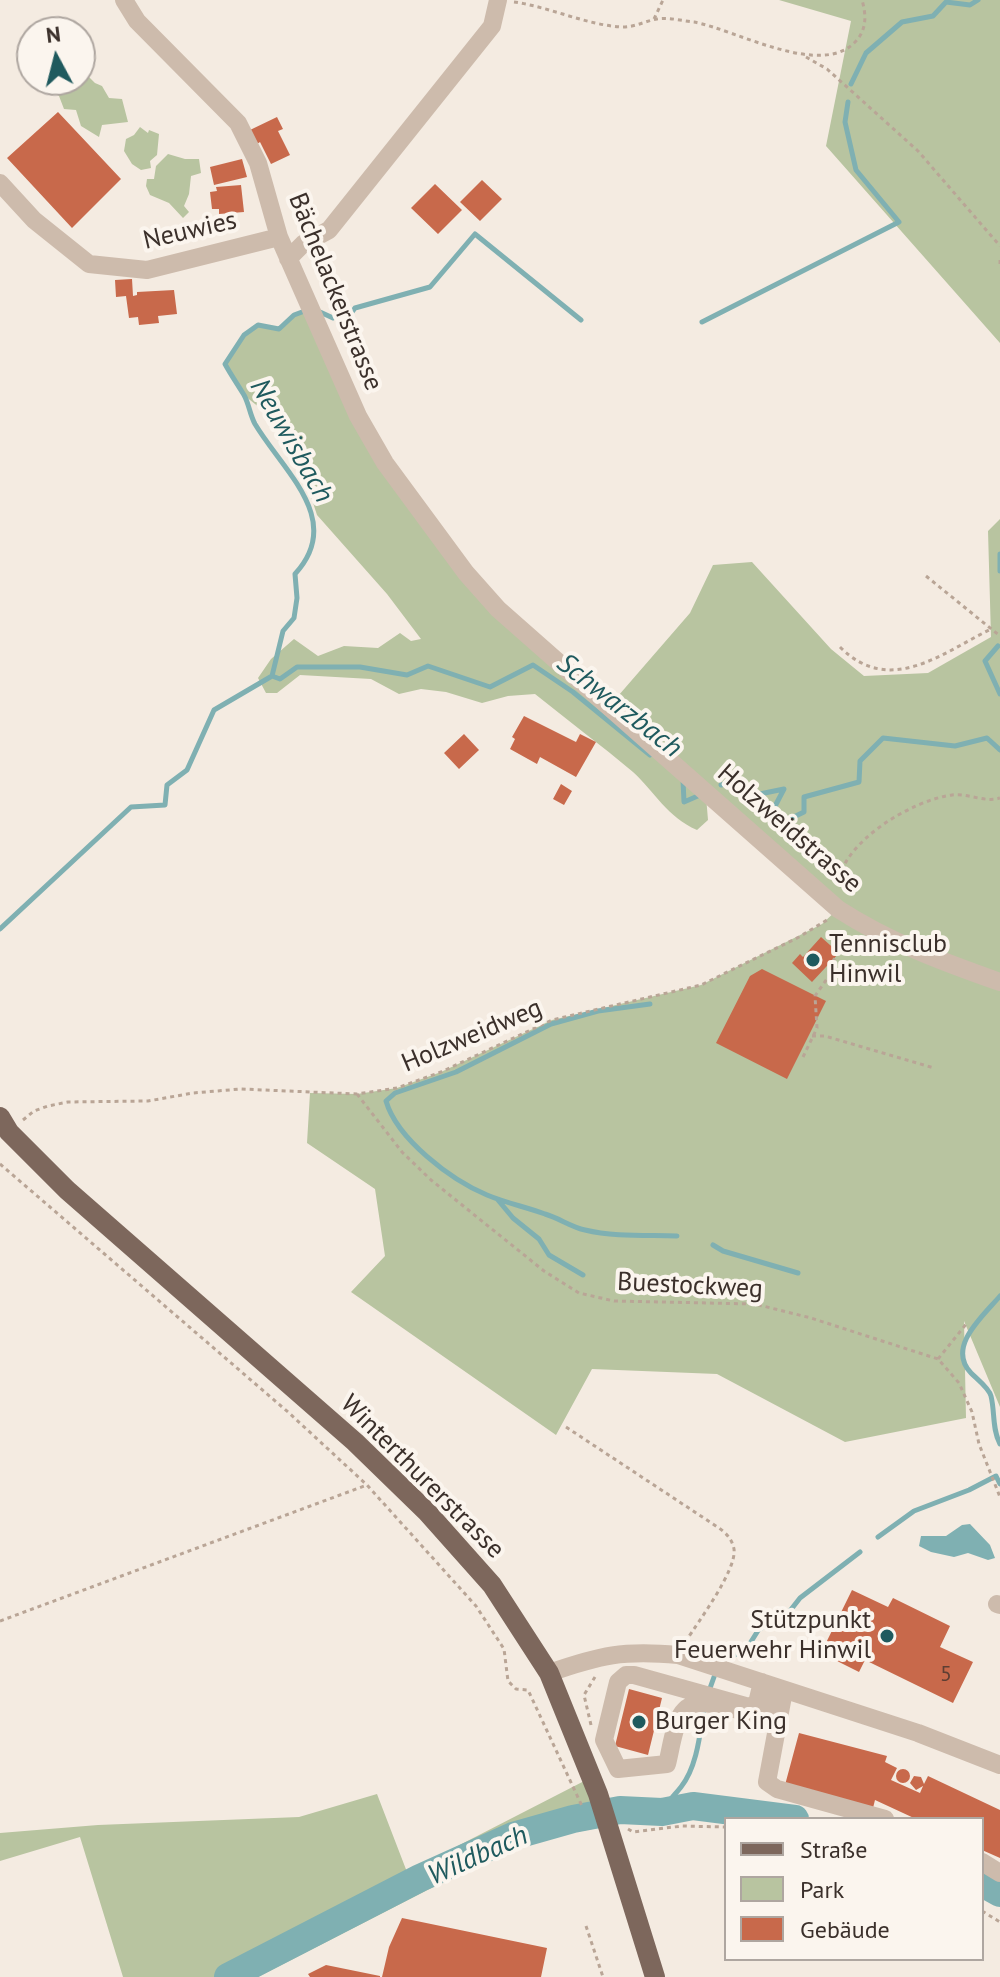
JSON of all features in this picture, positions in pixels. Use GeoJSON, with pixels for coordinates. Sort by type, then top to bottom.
{"type":"FeatureCollection","features":[{"type":"Feature","properties":{"kind":"main road","name":"Winterthurerstrasse"},"geometry":{"type":"LineString","coordinates":[[3,1129],[67,1190],[355,1442],[427,1512],[492,1585],[549,1673],[588,1796],[616,1825],[655,1977]]}},
{"type":"Feature","properties":{"kind":"street","name":"Bächelackerstrasse"},"geometry":{"type":"LineString","coordinates":[[124,0],[137,21],[238,123],[258,163],[288,259],[358,416],[424,520],[498,609]]}},
{"type":"Feature","properties":{"kind":"street"},"geometry":{"type":"LineString","coordinates":[[288,259],[303,244],[329,230],[492,26],[501,0]]}},
{"type":"Feature","properties":{"kind":"street","name":"Neuwies"},"geometry":{"type":"LineString","coordinates":[[0,183],[34,220],[89,264],[135,270],[158,269],[214,251],[279,237]]}},
{"type":"Feature","properties":{"kind":"street","name":"Holzweidstrasse"},"geometry":{"type":"LineString","coordinates":[[498,609],[835,906],[858,922],[915,951],[1000,982]]}},
{"type":"Feature","properties":{"kind":"street"},"geometry":{"type":"LineString","coordinates":[[549,1673],[609,1654],[637,1651],[678,1655],[918,1733],[1000,1765]]}},
{"type":"Feature","properties":{"kind":"street"},"geometry":{"type":"LineString","coordinates":[[626,1675],[749,1707],[774,1686],[771,1707],[764,1715],[750,1716],[707,1702],[694,1704],[681,1714],[667,1764],[618,1769],[604,1740],[618,1682],[626,1675]]}},
{"type":"Feature","properties":{"kind":"street"},"geometry":{"type":"LineString","coordinates":[[774,1686],[767,1782],[777,1789],[878,1817]]}},
{"type":"Feature","properties":{"kind":"path"},"geometry":{"type":"LineString","coordinates":[[501,0],[620,27],[644,25],[654,19],[663,0]]}},
{"type":"Feature","properties":{"kind":"path"},"geometry":{"type":"LineString","coordinates":[[654,19],[710,26],[801,54],[823,57],[849,48],[859,38],[866,15],[862,0]]}},
{"type":"Feature","properties":{"kind":"path"},"geometry":{"type":"LineString","coordinates":[[801,54],[827,69],[918,151],[1000,246]]}},
{"type":"Feature","properties":{"kind":"path"},"geometry":{"type":"LineString","coordinates":[[1000,260],[1000,266]]}},
{"type":"Feature","properties":{"kind":"path"},"geometry":{"type":"LineString","coordinates":[[926,576],[1000,636]]}},
{"type":"Feature","properties":{"kind":"path"},"geometry":{"type":"LineString","coordinates":[[840,647],[861,663],[877,668],[904,669],[926,665],[991,629]]}},
{"type":"Feature","properties":{"kind":"path"},"geometry":{"type":"LineString","coordinates":[[835,906],[841,870],[860,846],[887,821],[914,806],[949,796],[1000,798]]}},
{"type":"Feature","properties":{"kind":"path","name":"Holzweidweg"},"geometry":{"type":"LineString","coordinates":[[3,1129],[34,1111],[68,1102],[148,1101],[241,1089],[357,1094],[397,1088],[441,1072],[552,1020],[701,985],[811,931],[835,906]]}},
{"type":"Feature","properties":{"kind":"path"},"geometry":{"type":"LineString","coordinates":[[803,1057],[817,1028],[815,996],[833,970],[833,961],[858,922]]}},
{"type":"Feature","properties":{"kind":"path"},"geometry":{"type":"LineString","coordinates":[[812,1036],[825,1036],[934,1068]]}},
{"type":"Feature","properties":{"kind":"path","name":"Buestockweg"},"geometry":{"type":"LineString","coordinates":[[357,1094],[402,1152],[431,1180],[544,1271],[579,1293],[614,1301],[755,1304],[840,1326],[938,1359]]}},
{"type":"Feature","properties":{"kind":"path"},"geometry":{"type":"LineString","coordinates":[[0,1164],[288,1412],[367,1485],[476,1606],[504,1649],[508,1681],[516,1689],[528,1690],[588,1796]]}},
{"type":"Feature","properties":{"kind":"path"},"geometry":{"type":"LineString","coordinates":[[967,1323],[938,1359],[959,1383],[972,1412],[983,1456],[1000,1497]]}},
{"type":"Feature","properties":{"kind":"path"},"geometry":{"type":"LineString","coordinates":[[566,1427],[719,1528],[731,1541],[734,1558],[731,1566],[678,1655]]}},
{"type":"Feature","properties":{"kind":"path"},"geometry":{"type":"LineString","coordinates":[[0,1621],[367,1485]]}},
{"type":"Feature","properties":{"kind":"path"},"geometry":{"type":"LineString","coordinates":[[586,1710],[584,1695],[589,1683]]}},
{"type":"Feature","properties":{"kind":"path"},"geometry":{"type":"LineString","coordinates":[[616,1825],[633,1832],[682,1826],[724,1827]]}},
{"type":"Feature","properties":{"kind":"path"},"geometry":{"type":"LineString","coordinates":[[586,1926],[603,1977]]}},
{"type":"Feature","properties":{"kind":"green space"},"geometry":{"type":"Polygon","coordinates":[[[779,0],[1000,0],[1000,343],[826,146],[851,21],[779,0]]]}},
{"type":"Feature","properties":{"kind":"green space"},"geometry":{"type":"Polygon","coordinates":[[[96,83],[102,86],[109,98],[122,99],[128,122],[102,125],[99,137],[81,126],[76,110],[64,109],[59,96],[96,96],[96,83]]]}},
{"type":"Feature","properties":{"kind":"green space"},"geometry":{"type":"Polygon","coordinates":[[[140,127],[148,133],[149,130],[159,134],[157,155],[150,161],[151,168],[141,170],[132,164],[124,151],[126,139],[140,127]]]}},
{"type":"Feature","properties":{"kind":"green space"},"geometry":{"type":"Polygon","coordinates":[[[168,154],[199,159],[201,173],[191,176],[184,206],[189,212],[183,218],[169,203],[150,195],[146,186],[147,179],[154,179],[156,166],[168,154]]]}},
{"type":"Feature","properties":{"kind":"green space"},"geometry":{"type":"Polygon","coordinates":[[[302,312],[312,312],[358,416],[466,573],[706,796],[708,820],[697,830],[677,818],[633,772],[535,694],[508,696],[482,703],[446,692],[421,689],[399,694],[371,679],[300,675],[277,693],[266,693],[258,678],[271,659],[294,639],[318,656],[344,646],[378,648],[400,633],[411,641],[421,639],[387,594],[317,515],[299,460],[265,412],[245,396],[225,364],[244,335],[258,325],[278,329],[302,312]]]}},
{"type":"Feature","properties":{"kind":"green space"},"geometry":{"type":"Polygon","coordinates":[[[1000,519],[1000,1407],[964,1321],[966,1418],[845,1442],[717,1374],[592,1369],[556,1435],[351,1292],[385,1256],[375,1189],[307,1143],[310,1093],[357,1094],[397,1088],[441,1072],[552,1020],[701,985],[822,924],[838,909],[612,703],[690,613],[713,565],[752,562],[831,649],[864,676],[928,673],[991,637],[988,531],[1000,519]]]}},
{"type":"Feature","properties":{"kind":"green space"},"geometry":{"type":"Polygon","coordinates":[[[592,1777],[609,1826],[521,1842],[258,1977],[123,1977],[80,1837],[0,1861],[0,1833],[98,1825],[299,1817],[377,1794],[407,1872],[592,1777]]]}},
{"type":"Feature","properties":{"kind":"water"},"geometry":{"type":"Polygon","coordinates":[[[970,1524],[990,1545],[995,1558],[988,1560],[968,1553],[954,1557],[919,1546],[921,1536],[946,1536],[962,1525],[970,1524]]]}},
{"type":"Feature","properties":{"kind":"building"},"geometry":{"type":"Polygon","coordinates":[[[58,112],[121,179],[72,228],[7,158],[58,112]]]}},
{"type":"Feature","properties":{"kind":"building"},"geometry":{"type":"Polygon","coordinates":[[[277,117],[283,129],[278,131],[290,155],[271,164],[250,130],[277,117]]]}},
{"type":"Feature","properties":{"kind":"building"},"geometry":{"type":"Polygon","coordinates":[[[242,159],[247,177],[214,185],[210,167],[242,159]]]}},
{"type":"Feature","properties":{"kind":"building"},"geometry":{"type":"Polygon","coordinates":[[[482,180],[502,199],[480,221],[460,202],[482,180]]]}},
{"type":"Feature","properties":{"kind":"building"},"geometry":{"type":"Polygon","coordinates":[[[435,184],[462,210],[438,234],[411,208],[435,184]]]}},
{"type":"Feature","properties":{"kind":"building"},"geometry":{"type":"Polygon","coordinates":[[[241,185],[244,212],[219,214],[219,209],[212,209],[210,192],[217,191],[216,187],[241,185]]]}},
{"type":"Feature","properties":{"kind":"building"},"geometry":{"type":"Polygon","coordinates":[[[132,279],[133,296],[137,292],[174,290],[177,314],[158,316],[159,323],[139,325],[138,317],[129,318],[126,296],[116,297],[115,280],[132,279]]]}},
{"type":"Feature","properties":{"kind":"building"},"geometry":{"type":"Polygon","coordinates":[[[524,716],[576,742],[580,734],[596,742],[576,777],[540,757],[537,764],[510,749],[515,739],[512,737],[524,716]]]}},
{"type":"Feature","properties":{"kind":"building"},"geometry":{"type":"Polygon","coordinates":[[[464,734],[479,750],[459,769],[444,753],[464,734]]]}},
{"type":"Feature","properties":{"kind":"building"},"geometry":{"type":"Polygon","coordinates":[[[561,784],[572,791],[564,805],[553,799],[561,784]]]}},
{"type":"Feature","properties":{"kind":"building","name":"Tennisclub Hinwil"},"geometry":{"type":"Polygon","coordinates":[[[821,937],[839,953],[812,982],[792,963],[800,954],[803,957],[821,937]]]}},
{"type":"Feature","properties":{"kind":"building"},"geometry":{"type":"Polygon","coordinates":[[[762,969],[826,1001],[787,1079],[716,1043],[750,976],[762,969]]]}},
{"type":"Feature","properties":{"kind":"building","name":"Stützpunkt Feuerwehr Hinwil"},"geometry":{"type":"Polygon","coordinates":[[[852,1590],[888,1607],[893,1598],[950,1626],[940,1647],[973,1662],[953,1703],[865,1660],[859,1672],[821,1653],[852,1590]]]}},
{"type":"Feature","properties":{"kind":"building","name":"Burger King"},"geometry":{"type":"Polygon","coordinates":[[[629,1689],[662,1698],[648,1755],[615,1746],[629,1689]]]}},
{"type":"Feature","properties":{"kind":"building"},"geometry":{"type":"Polygon","coordinates":[[[799,1733],[887,1756],[885,1762],[897,1768],[891,1780],[920,1793],[923,1786],[916,1790],[910,1783],[914,1776],[921,1777],[924,1784],[928,1776],[1000,1810],[1000,1858],[984,1851],[984,1817],[912,1817],[875,1800],[873,1808],[785,1785],[799,1733]]]}},
{"type":"Feature","properties":{"kind":"building"},"geometry":{"type":"Polygon","coordinates":[[[903,1769],[910,1776],[903,1783],[896,1776],[903,1769]]]}},
{"type":"Feature","properties":{"kind":"building"},"geometry":{"type":"Polygon","coordinates":[[[402,1918],[547,1948],[541,1977],[382,1977],[389,1947],[402,1918]]]}},
{"type":"Feature","properties":{"kind":"building"},"geometry":{"type":"Polygon","coordinates":[[[326,1965],[380,1977],[310,1977],[308,1974],[326,1965]]]}},
{"type":"Feature","properties":{"kind":"waterway","name":"Neuwisbach"},"geometry":{"type":"LineString","coordinates":[[851,84],[866,53],[902,22],[933,16],[946,2],[970,5],[978,0]]}},
{"type":"Feature","properties":{"kind":"waterway","name":"Neuwisbach"},"geometry":{"type":"LineString","coordinates":[[702,322],[899,222],[856,170],[845,122],[848,102]]}},
{"type":"Feature","properties":{"kind":"waterway","name":"Neuwisbach"},"geometry":{"type":"LineString","coordinates":[[320,312],[333,318],[342,311],[352,312],[355,308],[430,287],[475,234],[581,320]]}},
{"type":"Feature","properties":{"kind":"waterway","name":"Neuwisbach"},"geometry":{"type":"LineString","coordinates":[[272,676],[283,631],[294,618],[297,598],[295,574],[309,554],[314,534],[312,515],[293,478],[255,424],[244,395],[225,364],[244,335],[258,325],[279,329],[302,312]]}},
{"type":"Feature","properties":{"kind":"waterway","name":"Schwarzbach"},"geometry":{"type":"LineString","coordinates":[[1000,554],[1000,571]]}},
{"type":"Feature","properties":{"kind":"waterway","name":"Schwarzbach"},"geometry":{"type":"LineString","coordinates":[[998,646],[985,661],[1000,694]]}},
{"type":"Feature","properties":{"kind":"waterway","name":"Schwarzbach"},"geometry":{"type":"LineString","coordinates":[[0,929],[131,807],[165,805],[167,785],[187,770],[214,710],[272,676],[280,679],[297,667],[360,667],[407,675],[428,666],[490,687],[533,665],[573,692],[650,755]]}},
{"type":"Feature","properties":{"kind":"waterway","name":"Schwarzbach"},"geometry":{"type":"LineString","coordinates":[[721,785],[738,781],[750,796],[784,789],[773,810],[779,824],[804,812],[804,797],[859,782],[860,761],[883,738],[955,746],[987,738],[1000,750]]}},
{"type":"Feature","properties":{"kind":"waterway","name":"Schwarzbach"},"geometry":{"type":"LineString","coordinates":[[683,780],[684,802],[700,795]]}},
{"type":"Feature","properties":{"kind":"waterway"},"geometry":{"type":"LineString","coordinates":[[650,1004],[598,1011],[551,1024],[456,1072],[395,1093],[386,1101],[401,1130],[427,1157],[487,1195],[585,1230],[619,1235],[677,1236]]}},
{"type":"Feature","properties":{"kind":"waterway"},"geometry":{"type":"LineString","coordinates":[[498,1200],[513,1218],[539,1239],[549,1255],[583,1275]]}},
{"type":"Feature","properties":{"kind":"waterway"},"geometry":{"type":"LineString","coordinates":[[713,1245],[723,1251],[798,1273]]}},
{"type":"Feature","properties":{"kind":"waterway"},"geometry":{"type":"LineString","coordinates":[[1000,1296],[970,1332],[963,1353],[964,1363],[990,1393],[1000,1444]]}},
{"type":"Feature","properties":{"kind":"waterway"},"geometry":{"type":"LineString","coordinates":[[878,1537],[914,1511],[996,1476],[1000,1484]]}},
{"type":"Feature","properties":{"kind":"waterway"},"geometry":{"type":"LineString","coordinates":[[732,1657],[749,1645],[759,1629],[782,1621],[800,1598],[860,1552]]}},
{"type":"Feature","properties":{"kind":"waterway"},"geometry":{"type":"LineString","coordinates":[[709,1691],[714,1677]]}},
{"type":"Feature","properties":{"kind":"waterway"},"geometry":{"type":"LineString","coordinates":[[662,1812],[691,1770],[704,1709]]}},
{"type":"Feature","properties":{"kind":"waterway","name":"Wildbach"},"geometry":{"type":"LineString","coordinates":[[228,1977],[420,1878],[513,1836],[620,1810],[662,1812],[693,1806],[779,1817]]}},
{"type":"Feature","properties":{"kind":"waterway","name":"Wildbach"},"geometry":{"type":"LineString","coordinates":[[984,1884],[1000,1893]]}},
{"type":"Feature","properties":{"kind":"place","name":"Tennisclub Hinwil"},"geometry":{"type":"Point","coordinates":[813,960]}},
{"type":"Feature","properties":{"kind":"place","name":"Stützpunkt Feuerwehr Hinwil"},"geometry":{"type":"Point","coordinates":[887,1636]}},
{"type":"Feature","properties":{"kind":"place","name":"Burger King"},"geometry":{"type":"Point","coordinates":[639,1722]}}]}
